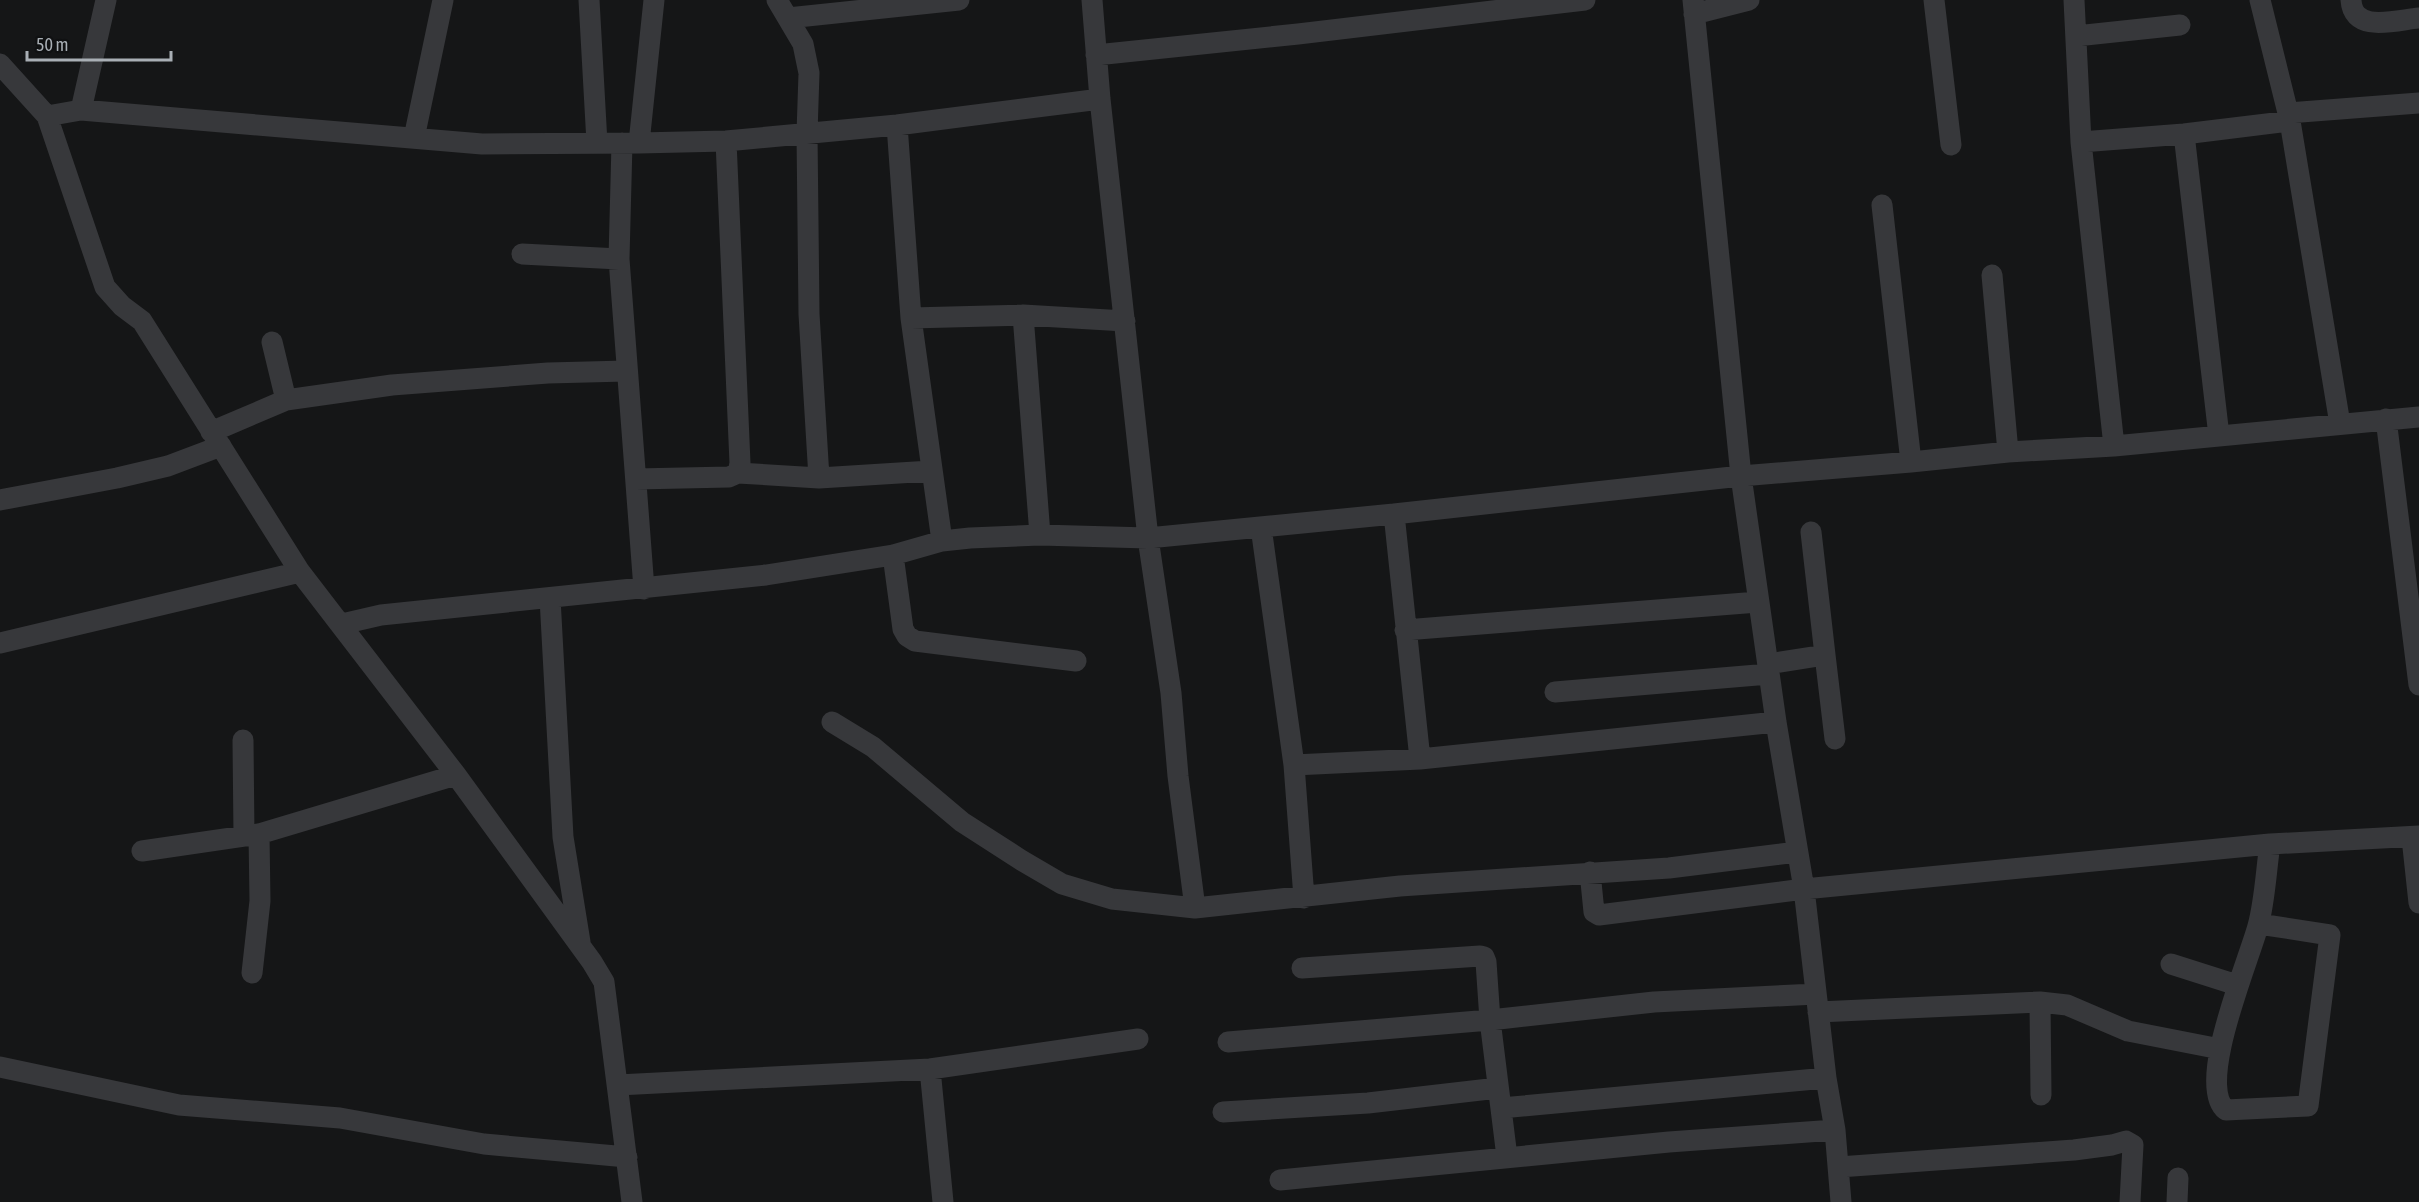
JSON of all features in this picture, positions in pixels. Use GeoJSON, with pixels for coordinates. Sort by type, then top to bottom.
{"type":"FeatureCollection","features":[{"type":"Feature","properties":{"kind":"street"},"geometry":{"type":"LineString","coordinates":[[81,110],[106,0]]}},
{"type":"Feature","properties":{"kind":"street"},"geometry":{"type":"LineString","coordinates":[[414,138],[443,0]]}},
{"type":"Feature","properties":{"kind":"street"},"geometry":{"type":"LineString","coordinates":[[589,0],[597,143]]}},
{"type":"Feature","properties":{"kind":"street"},"geometry":{"type":"LineString","coordinates":[[644,589],[619,259],[631,143],[654,0]]}},
{"type":"Feature","properties":{"kind":"street"},"geometry":{"type":"LineString","coordinates":[[819,478],[809,314],[807,133],[809,73],[803,44],[782,9],[959,0]]}},
{"type":"Feature","properties":{"kind":"street"},"geometry":{"type":"LineString","coordinates":[[1092,0],[1100,99],[1148,538],[1171,693],[1178,776],[1195,908]]}},
{"type":"Feature","properties":{"kind":"street"},"geometry":{"type":"LineString","coordinates":[[1096,55],[1298,34],[1486,5],[1585,0]]}},
{"type":"Feature","properties":{"kind":"street"},"geometry":{"type":"LineString","coordinates":[[1749,0],[1694,7],[1741,476],[1776,722],[1804,889],[1826,1078],[1835,1130],[1841,1202]]}},
{"type":"Feature","properties":{"kind":"street"},"geometry":{"type":"LineString","coordinates":[[1934,0],[1951,145]]}},
{"type":"Feature","properties":{"kind":"street"},"geometry":{"type":"LineString","coordinates":[[2074,0],[2081,142],[2114,446]]}},
{"type":"Feature","properties":{"kind":"street"},"geometry":{"type":"LineString","coordinates":[[2260,0],[2289,116],[2340,424]]}},
{"type":"Feature","properties":{"kind":"street"},"geometry":{"type":"LineString","coordinates":[[2350,0],[2351,8],[2358,19],[2369,23],[2419,18]]}},
{"type":"Feature","properties":{"kind":"street"},"geometry":{"type":"LineString","coordinates":[[2076,36],[2180,25]]}},
{"type":"Feature","properties":{"kind":"street"},"geometry":{"type":"LineString","coordinates":[[0,64],[47,116],[105,287],[122,306],[142,321],[300,572],[456,775],[592,962],[604,982],[632,1202]]}},
{"type":"Feature","properties":{"kind":"street"},"geometry":{"type":"LineString","coordinates":[[47,116],[81,110],[482,144],[631,143],[726,141],[897,125],[1100,99]]}},
{"type":"Feature","properties":{"kind":"street"},"geometry":{"type":"LineString","coordinates":[[2081,142],[2184,134],[2289,116],[2419,103]]}},
{"type":"Feature","properties":{"kind":"street"},"geometry":{"type":"LineString","coordinates":[[897,125],[911,318],[942,541]]}},
{"type":"Feature","properties":{"kind":"street"},"geometry":{"type":"LineString","coordinates":[[2184,134],[2218,436]]}},
{"type":"Feature","properties":{"kind":"street"},"geometry":{"type":"LineString","coordinates":[[726,141],[740,463],[738,473]]}},
{"type":"Feature","properties":{"kind":"street"},"geometry":{"type":"LineString","coordinates":[[1882,205],[1911,462]]}},
{"type":"Feature","properties":{"kind":"street"},"geometry":{"type":"LineString","coordinates":[[522,254],[619,259]]}},
{"type":"Feature","properties":{"kind":"street"},"geometry":{"type":"LineString","coordinates":[[1992,275],[2008,452]]}},
{"type":"Feature","properties":{"kind":"street"},"geometry":{"type":"LineString","coordinates":[[911,318],[1023,315],[1125,321]]}},
{"type":"Feature","properties":{"kind":"street"},"geometry":{"type":"LineString","coordinates":[[1023,315],[1040,535]]}},
{"type":"Feature","properties":{"kind":"street"},"geometry":{"type":"LineString","coordinates":[[272,342],[286,400]]}},
{"type":"Feature","properties":{"kind":"street"},"geometry":{"type":"LineString","coordinates":[[0,500],[158,468],[286,400],[392,385],[548,373],[626,371]]}},
{"type":"Feature","properties":{"kind":"street"},"geometry":{"type":"LineString","coordinates":[[342,624],[381,615],[766,575],[893,555],[942,541],[1040,535],[1148,538],[1741,476],[2008,452],[2114,446],[2419,417]]}},
{"type":"Feature","properties":{"kind":"street"},"geometry":{"type":"LineString","coordinates":[[2386,419],[2419,685]]}},
{"type":"Feature","properties":{"kind":"street"},"geometry":{"type":"LineString","coordinates":[[636,479],[729,477],[738,473],[819,478],[931,471]]}},
{"type":"Feature","properties":{"kind":"street"},"geometry":{"type":"LineString","coordinates":[[1394,514],[1420,759]]}},
{"type":"Feature","properties":{"kind":"street"},"geometry":{"type":"LineString","coordinates":[[1261,527],[1294,765],[1304,898]]}},
{"type":"Feature","properties":{"kind":"street"},"geometry":{"type":"LineString","coordinates":[[1811,532],[1835,739]]}},
{"type":"Feature","properties":{"kind":"street"},"geometry":{"type":"LineString","coordinates":[[893,555],[903,629],[907,636],[915,641],[1076,661]]}},
{"type":"Feature","properties":{"kind":"street"},"geometry":{"type":"LineString","coordinates":[[0,643],[300,572]]}},
{"type":"Feature","properties":{"kind":"street"},"geometry":{"type":"LineString","coordinates":[[550,598],[563,837],[581,948]]}},
{"type":"Feature","properties":{"kind":"street"},"geometry":{"type":"LineString","coordinates":[[1405,630],[1758,602]]}},
{"type":"Feature","properties":{"kind":"street"},"geometry":{"type":"LineString","coordinates":[[1555,692],[1768,669],[1825,655]]}},
{"type":"Feature","properties":{"kind":"street"},"geometry":{"type":"LineString","coordinates":[[832,722],[873,747],[962,822],[1062,884],[1112,899],[1195,908],[1400,886],[1669,868],[1797,852]]}},
{"type":"Feature","properties":{"kind":"street"},"geometry":{"type":"LineString","coordinates":[[1294,765],[1420,759],[1776,722]]}},
{"type":"Feature","properties":{"kind":"street"},"geometry":{"type":"LineString","coordinates":[[243,740],[251,835],[260,901],[252,973]]}},
{"type":"Feature","properties":{"kind":"street"},"geometry":{"type":"LineString","coordinates":[[142,851],[251,835],[456,775]]}},
{"type":"Feature","properties":{"kind":"street"},"geometry":{"type":"LineString","coordinates":[[1590,872],[1592,906],[1594,912],[1599,915],[1804,889],[2270,844],[2416,837],[2419,903]]}},
{"type":"Feature","properties":{"kind":"street"},"geometry":{"type":"LineString","coordinates":[[2259,924],[2330,935],[2308,1106],[2226,1110],[2220,1105],[2216,1093],[2220,1049],[2237,985],[2259,924],[2270,844]]}},
{"type":"Feature","properties":{"kind":"street"},"geometry":{"type":"LineString","coordinates":[[1302,968],[1484,957],[1507,1158]]}},
{"type":"Feature","properties":{"kind":"street"},"geometry":{"type":"LineString","coordinates":[[2170,964],[2237,985]]}},
{"type":"Feature","properties":{"kind":"street"},"geometry":{"type":"LineString","coordinates":[[1228,1042],[1490,1020],[1654,1002],[2040,1002],[2067,1005],[2128,1031],[2220,1049]]}},
{"type":"Feature","properties":{"kind":"street"},"geometry":{"type":"LineString","coordinates":[[2040,1002],[2041,1095]]}},
{"type":"Feature","properties":{"kind":"street"},"geometry":{"type":"LineString","coordinates":[[618,1085],[930,1069],[1138,1039]]}},
{"type":"Feature","properties":{"kind":"street"},"geometry":{"type":"LineString","coordinates":[[0,1067],[179,1105],[340,1118],[484,1144],[627,1157]]}},
{"type":"Feature","properties":{"kind":"street"},"geometry":{"type":"LineString","coordinates":[[930,1069],[944,1202]]}},
{"type":"Feature","properties":{"kind":"street"},"geometry":{"type":"LineString","coordinates":[[1223,1112],[1368,1102],[1499,1098],[1826,1078]]}},
{"type":"Feature","properties":{"kind":"street"},"geometry":{"type":"LineString","coordinates":[[1280,1180],[1835,1130]]}},
{"type":"Feature","properties":{"kind":"street"},"geometry":{"type":"LineString","coordinates":[[1839,1167],[2074,1150],[2126,1141],[2133,1145],[2130,1202]]}},
{"type":"Feature","properties":{"kind":"street"},"geometry":{"type":"LineString","coordinates":[[2177,1202],[2178,1178]]}}]}
